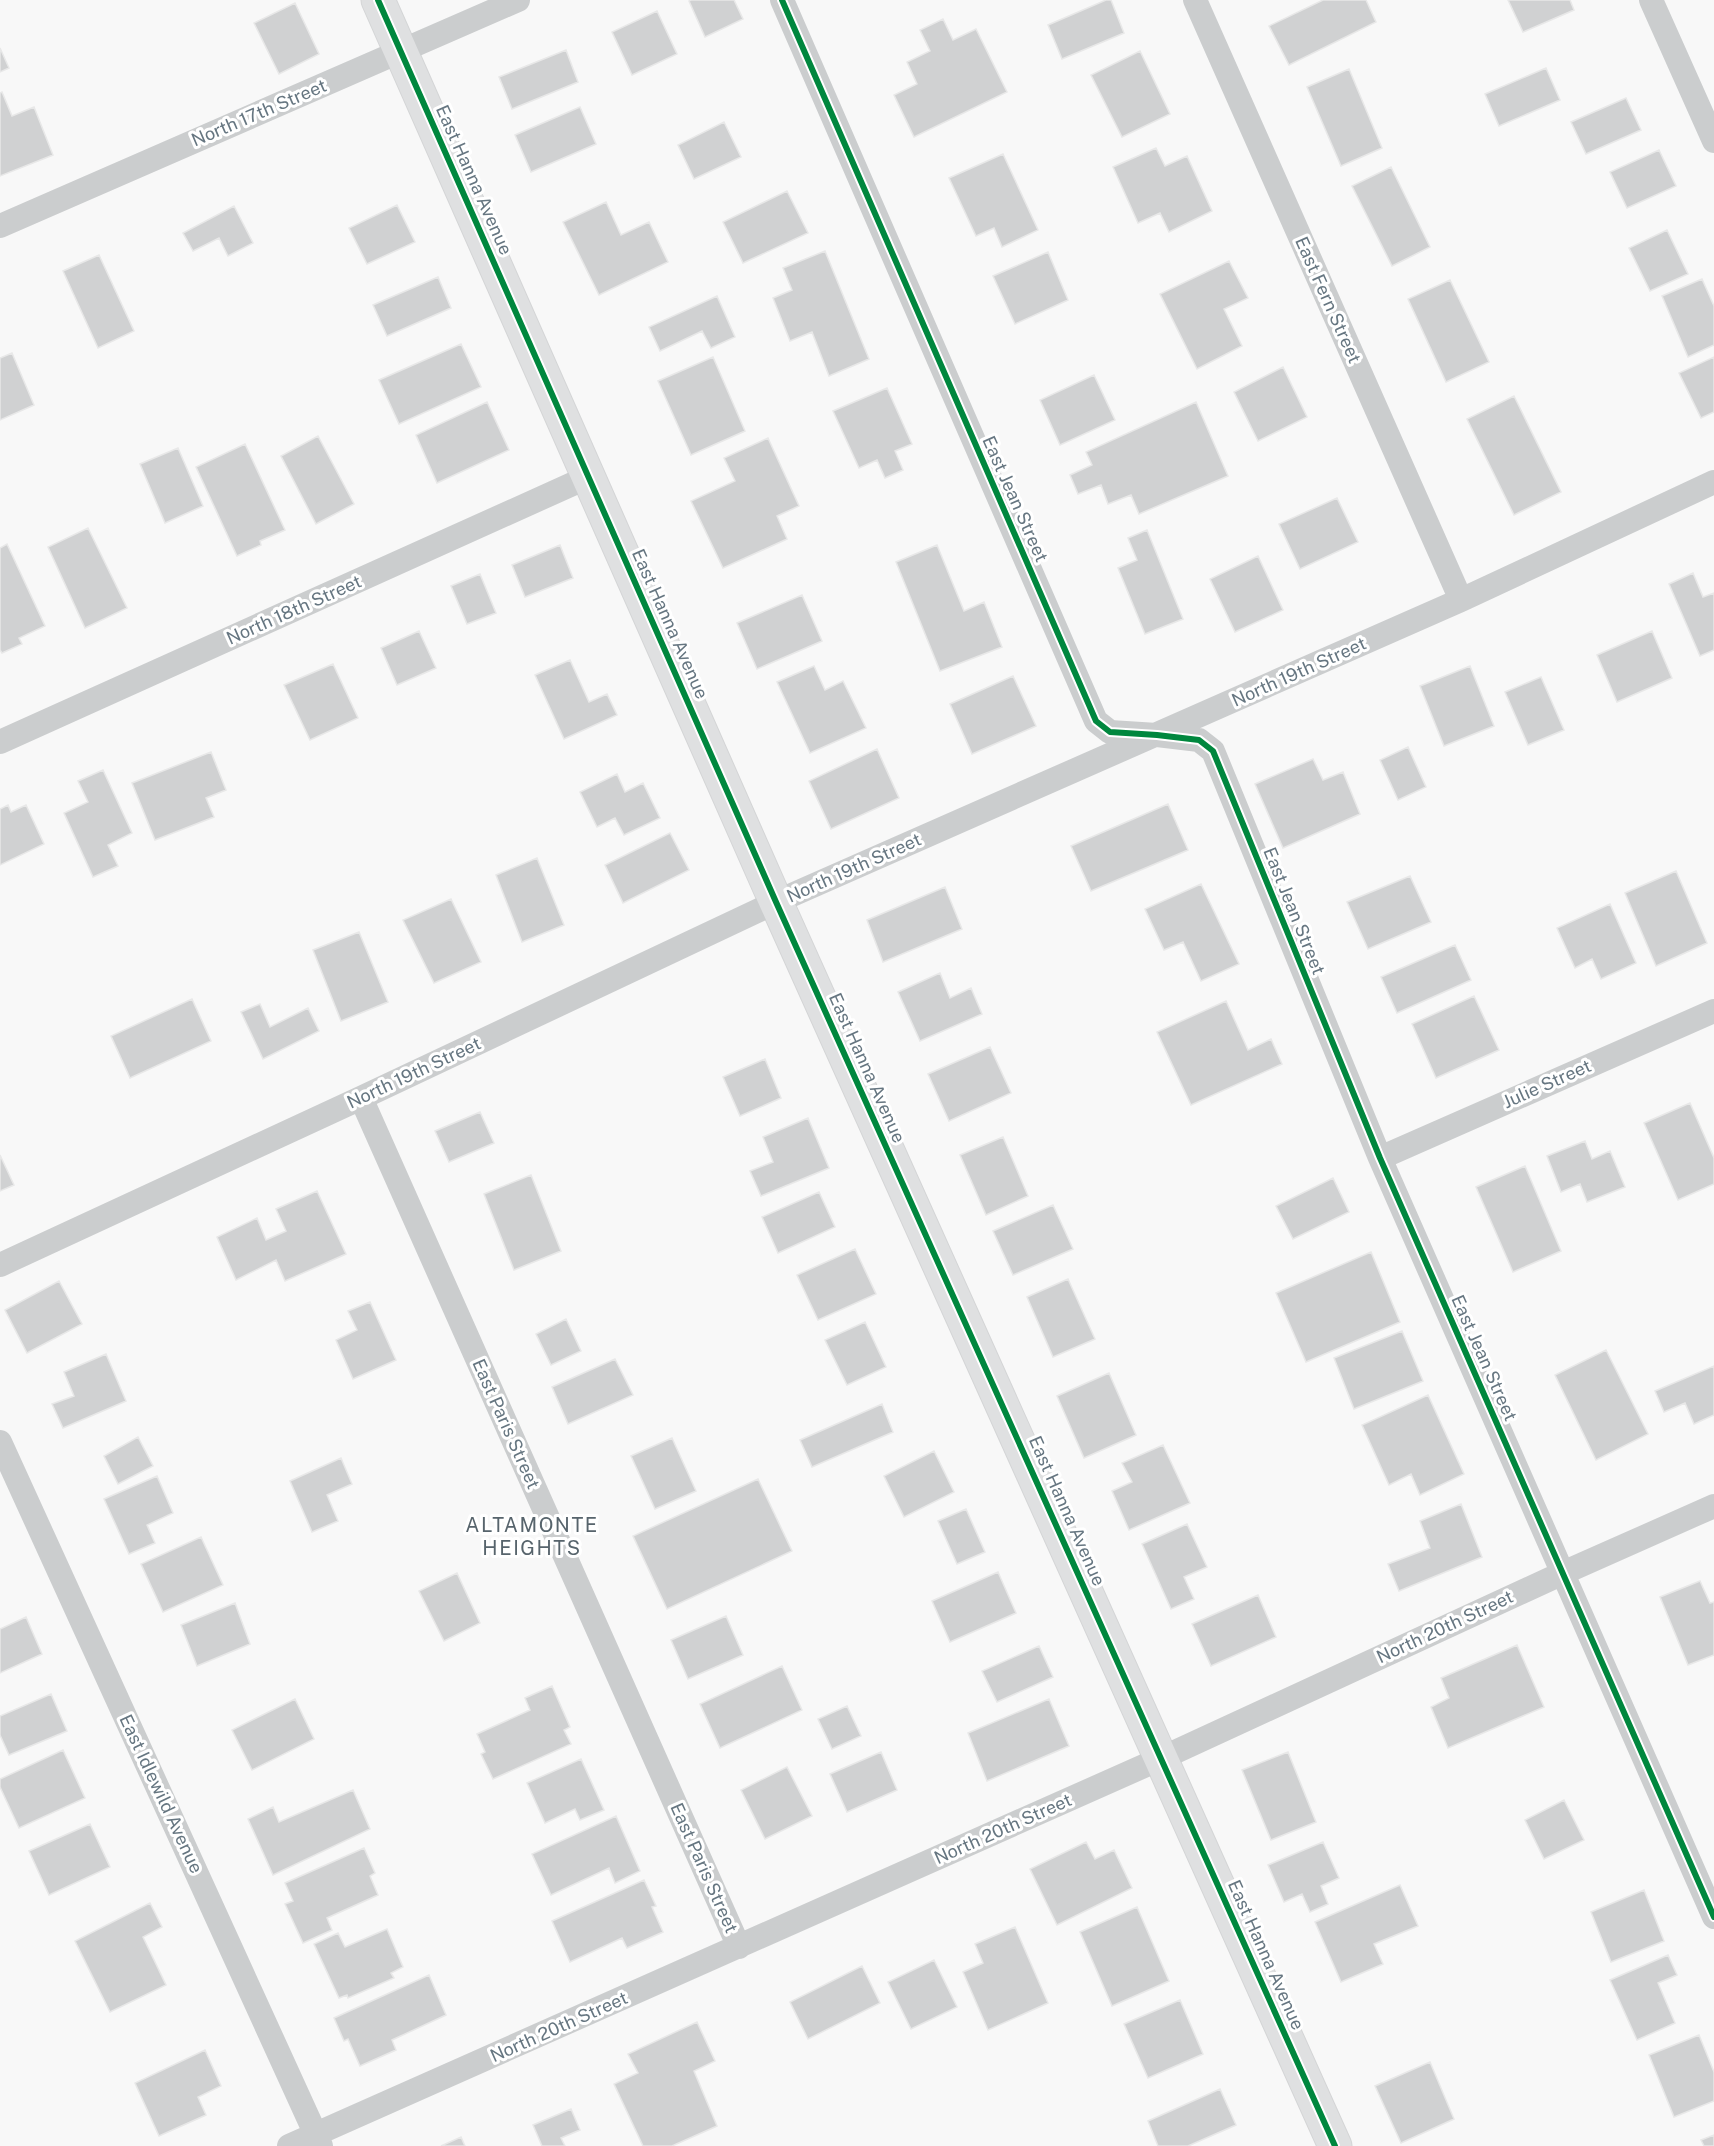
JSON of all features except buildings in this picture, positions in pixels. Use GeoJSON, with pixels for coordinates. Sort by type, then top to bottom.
{"type":"FeatureCollection","features":[{"type":"Feature","properties":{"kind":"street","name":"East Hanna Avenue"},"geometry":{"type":"LineString","coordinates":[[378,0],[776,902],[1335,2146]]}},
{"type":"Feature","properties":{"kind":"street","name":"North 17th Street"},"geometry":{"type":"LineString","coordinates":[[0,226],[518,0]]}},
{"type":"Feature","properties":{"kind":"street","name":"East Jean Street"},"geometry":{"type":"LineString","coordinates":[[782,0],[1096,721],[1110,732],[1199,740],[1213,751],[1380,1158],[1714,1917]]}},
{"type":"Feature","properties":{"kind":"street","name":"East Fern Street"},"geometry":{"type":"LineString","coordinates":[[1195,0],[1461,600]]}},
{"type":"Feature","properties":{"kind":"street"},"geometry":{"type":"LineString","coordinates":[[1651,0],[1714,141]]}},
{"type":"Feature","properties":{"kind":"street","name":"North 18th Street"},"geometry":{"type":"LineString","coordinates":[[0,742],[588,477]]}},
{"type":"Feature","properties":{"kind":"street","name":"North 19th Street"},"geometry":{"type":"LineString","coordinates":[[0,1265],[776,902],[1461,600],[1714,482]]}},
{"type":"Feature","properties":{"kind":"street","name":"Julie Street"},"geometry":{"type":"LineString","coordinates":[[1380,1158],[1714,1011]]}},
{"type":"Feature","properties":{"kind":"street","name":"East Paris Street"},"geometry":{"type":"LineString","coordinates":[[361,1098],[739,1947]]}},
{"type":"Feature","properties":{"kind":"street","name":"East Idlewild Avenue"},"geometry":{"type":"LineString","coordinates":[[0,1442],[318,2140]]}},
{"type":"Feature","properties":{"kind":"street","name":"North 20th Street"},"geometry":{"type":"LineString","coordinates":[[289,2146],[318,2140],[1714,1506]]}},
{"type":"Feature","properties":{"kind":"cycle path"},"geometry":{"type":"LineString","coordinates":[[378,0],[776,902],[1335,2146]]}},
{"type":"Feature","properties":{"kind":"cycle path"},"geometry":{"type":"LineString","coordinates":[[782,0],[1096,721],[1110,732],[1199,740],[1213,751],[1380,1158],[1714,1917]]}},
{"type":"Feature","properties":{"kind":"district","name":"ALTAMONTE HEIGHTS"},"geometry":{"type":"Point","coordinates":[532,1536]}}]}
